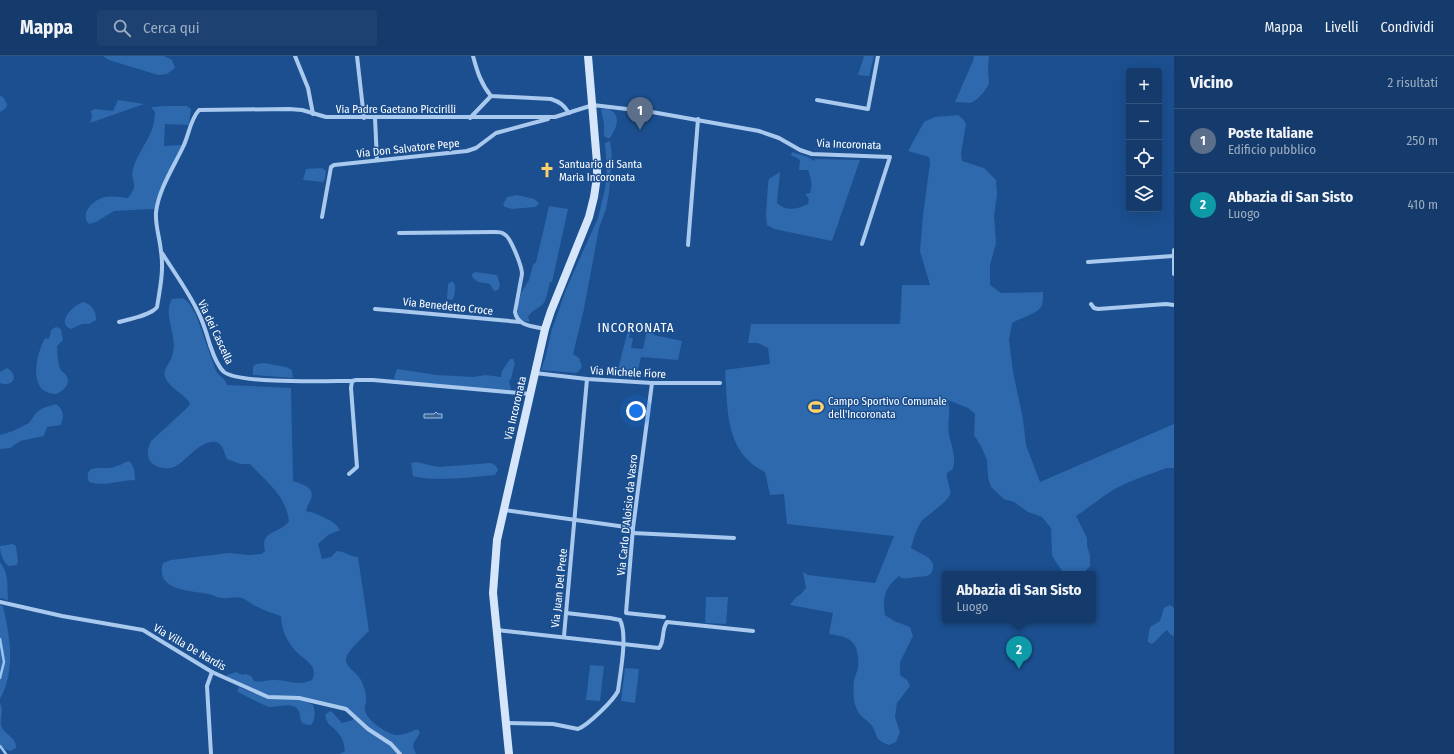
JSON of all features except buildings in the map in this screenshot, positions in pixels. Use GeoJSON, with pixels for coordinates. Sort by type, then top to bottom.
{"type":"FeatureCollection","features":[{"type":"Feature","properties":{"kind":"main road","name":"Via Incoronata"},"geometry":{"type":"LineString","coordinates":[[509,754],[493,593],[495,555],[545,329],[551,310],[581,238],[594,198],[597,163],[588,56]]}},
{"type":"Feature","properties":{"kind":"street"},"geometry":{"type":"LineString","coordinates":[[295,56],[308,88],[313,114]]}},
{"type":"Feature","properties":{"kind":"street"},"geometry":{"type":"LineString","coordinates":[[357,56],[364,118]]}},
{"type":"Feature","properties":{"kind":"street"},"geometry":{"type":"LineString","coordinates":[[473,56],[476,70],[484,88],[491,96],[551,99],[558,101],[565,106],[570,113]]}},
{"type":"Feature","properties":{"kind":"street"},"geometry":{"type":"LineString","coordinates":[[817,100],[868,109],[878,56]]}},
{"type":"Feature","properties":{"kind":"street"},"geometry":{"type":"LineString","coordinates":[[470,118],[491,96]]}},
{"type":"Feature","properties":{"kind":"street","name":"Via Padre Gaetano Piccirilli"},"geometry":{"type":"LineString","coordinates":[[161,251],[156,226],[156,212],[159,199],[184,146],[195,115],[199,110],[289,109],[302,110],[326,117],[364,118],[554,117],[592,105]]}},
{"type":"Feature","properties":{"kind":"street","name":"Via Incoronata"},"geometry":{"type":"LineString","coordinates":[[592,105],[698,119],[759,131],[779,138],[800,150],[812,154],[890,157],[862,244]]}},
{"type":"Feature","properties":{"kind":"street","name":"Via Don Salvatore Pepe"},"geometry":{"type":"LineString","coordinates":[[322,217],[331,167],[334,165],[467,151],[476,148],[496,133],[554,117]]}},
{"type":"Feature","properties":{"kind":"street"},"geometry":{"type":"LineString","coordinates":[[375,118],[377,160]]}},
{"type":"Feature","properties":{"kind":"street"},"geometry":{"type":"LineString","coordinates":[[688,245],[698,119]]}},
{"type":"Feature","properties":{"kind":"street"},"geometry":{"type":"LineString","coordinates":[[399,233],[504,233],[508,238],[522,268],[515,312],[516,318],[520,322]]}},
{"type":"Feature","properties":{"kind":"street"},"geometry":{"type":"LineString","coordinates":[[1174,250],[1174,274]]}},
{"type":"Feature","properties":{"kind":"street"},"geometry":{"type":"LineString","coordinates":[[119,322],[154,310],[158,301],[161,278],[161,251]]}},
{"type":"Feature","properties":{"kind":"street","name":"Via dei Cascella"},"geometry":{"type":"LineString","coordinates":[[161,251],[199,313],[220,368],[230,375],[242,378],[274,380],[373,380],[530,394]]}},
{"type":"Feature","properties":{"kind":"street"},"geometry":{"type":"LineString","coordinates":[[1088,262],[1173,256]]}},
{"type":"Feature","properties":{"kind":"street"},"geometry":{"type":"LineString","coordinates":[[1091,304],[1094,308],[1098,309],[1166,304],[1174,305]]}},
{"type":"Feature","properties":{"kind":"street","name":"Via Benedetto Croce"},"geometry":{"type":"LineString","coordinates":[[375,309],[520,322],[545,329]]}},
{"type":"Feature","properties":{"kind":"street","name":"Via Michele Fiore"},"geometry":{"type":"LineString","coordinates":[[535,373],[587,379],[652,383],[720,383]]}},
{"type":"Feature","properties":{"kind":"street","name":"Via Juan Del Prete"},"geometry":{"type":"LineString","coordinates":[[587,379],[564,636],[660,648],[667,622],[753,630]]}},
{"type":"Feature","properties":{"kind":"street"},"geometry":{"type":"LineString","coordinates":[[349,474],[357,467],[351,388],[352,381]]}},
{"type":"Feature","properties":{"kind":"street","name":"Via Carlo D'Aloisio da Vasro"},"geometry":{"type":"LineString","coordinates":[[652,383],[633,530],[626,613],[664,617]]}},
{"type":"Feature","properties":{"kind":"street"},"geometry":{"type":"LineString","coordinates":[[504,510],[633,530],[734,538]]}},
{"type":"Feature","properties":{"kind":"street","name":"Via Villa De Nardis"},"geometry":{"type":"LineString","coordinates":[[0,602],[62,616],[143,630],[212,672],[268,697],[299,698],[346,709],[368,729],[391,744],[400,754]]}},
{"type":"Feature","properties":{"kind":"street"},"geometry":{"type":"LineString","coordinates":[[506,724],[554,724],[570,728],[581,727],[615,698],[618,691],[623,644],[623,627],[620,620],[566,613]]}},
{"type":"Feature","properties":{"kind":"street"},"geometry":{"type":"LineString","coordinates":[[496,630],[564,636]]}},
{"type":"Feature","properties":{"kind":"street"},"geometry":{"type":"LineString","coordinates":[[211,754],[207,686],[212,672]]}},
{"type":"Feature","properties":{"kind":"shaded area"},"geometry":{"type":"Polygon","coordinates":[[[103,56],[164,56],[172,60],[175,68],[167,74],[158,75],[109,60],[103,56]]]}},
{"type":"Feature","properties":{"kind":"shaded area"},"geometry":{"type":"Polygon","coordinates":[[[864,56],[874,56],[869,76],[858,75],[864,56]]]}},
{"type":"Feature","properties":{"kind":"shaded area"},"geometry":{"type":"Polygon","coordinates":[[[974,56],[989,56],[989,84],[983,93],[971,103],[955,102],[973,61],[974,56]]]}},
{"type":"Feature","properties":{"kind":"shaded area"},"geometry":{"type":"Polygon","coordinates":[[[0,96],[3,97],[7,104],[6,108],[0,112],[0,96]]]}},
{"type":"Feature","properties":{"kind":"shaded area"},"geometry":{"type":"Polygon","coordinates":[[[118,100],[144,104],[87,124],[91,122],[91,111],[95,109],[113,111],[118,100]]]}},
{"type":"Feature","properties":{"kind":"shaded area"},"geometry":{"type":"Polygon","coordinates":[[[187,106],[191,109],[189,125],[165,124],[164,146],[182,145],[167,176],[154,209],[114,211],[96,222],[89,224],[86,212],[94,202],[102,198],[115,196],[128,198],[132,193],[134,189],[132,177],[133,169],[150,135],[154,120],[155,112],[151,107],[187,106]]]}},
{"type":"Feature","properties":{"kind":"shaded area"},"geometry":{"type":"Polygon","coordinates":[[[606,108],[617,117],[615,130],[610,138],[604,136],[604,123],[601,110],[606,108]]]}},
{"type":"Feature","properties":{"kind":"shaded area"},"geometry":{"type":"Polygon","coordinates":[[[958,115],[963,119],[966,124],[961,154],[962,161],[984,168],[996,180],[997,195],[994,216],[996,243],[990,265],[990,285],[1001,293],[1043,292],[1042,303],[1038,310],[1012,323],[1009,340],[1026,445],[1040,482],[1174,424],[1174,468],[1167,468],[1123,485],[1110,492],[1076,516],[1087,538],[1090,566],[1086,571],[1062,571],[1052,556],[1051,528],[1042,517],[1028,512],[1014,502],[1004,499],[991,487],[988,477],[987,460],[974,435],[975,414],[968,408],[948,400],[949,435],[954,460],[953,469],[947,473],[950,494],[946,500],[921,522],[911,548],[929,558],[933,564],[933,568],[931,574],[929,575],[905,578],[901,578],[899,576],[890,584],[884,597],[885,615],[894,621],[910,627],[913,636],[900,662],[900,675],[907,680],[910,686],[897,703],[895,717],[900,732],[896,742],[889,745],[878,739],[872,726],[860,715],[857,710],[853,691],[854,680],[858,668],[857,652],[855,646],[850,640],[829,634],[833,613],[790,605],[806,588],[803,572],[808,575],[875,583],[894,536],[787,524],[784,494],[770,495],[765,472],[752,463],[742,453],[735,441],[728,414],[725,370],[770,364],[768,348],[758,343],[748,343],[751,324],[900,324],[902,285],[930,285],[920,251],[930,163],[929,157],[908,151],[924,122],[935,117],[958,115]]]}},
{"type":"Feature","properties":{"kind":"shaded area"},"geometry":{"type":"Polygon","coordinates":[[[610,141],[612,157],[609,193],[606,209],[599,228],[584,309],[573,354],[579,358],[582,366],[576,373],[541,370],[552,329],[567,287],[598,218],[605,189],[607,169],[605,143],[610,141]]]}},
{"type":"Feature","properties":{"kind":"shaded area"},"geometry":{"type":"Polygon","coordinates":[[[792,152],[808,157],[814,161],[815,159],[860,160],[832,241],[774,229],[767,225],[766,216],[768,183],[769,179],[780,172],[777,203],[788,209],[808,204],[809,199],[805,194],[810,193],[811,190],[810,176],[808,170],[799,170],[800,160],[791,156],[792,152]]]}},
{"type":"Feature","properties":{"kind":"shaded area"},"geometry":{"type":"Polygon","coordinates":[[[322,168],[326,171],[323,182],[303,180],[306,169],[322,168]]]}},
{"type":"Feature","properties":{"kind":"shaded area"},"geometry":{"type":"Polygon","coordinates":[[[517,195],[534,199],[539,203],[535,207],[512,209],[503,205],[507,197],[517,195]]]}},
{"type":"Feature","properties":{"kind":"shaded area"},"geometry":{"type":"Polygon","coordinates":[[[549,206],[568,209],[552,282],[550,282],[543,304],[528,317],[530,322],[518,320],[518,305],[521,293],[529,280],[533,265],[536,262],[549,206]]]}},
{"type":"Feature","properties":{"kind":"shaded area"},"geometry":{"type":"Polygon","coordinates":[[[475,272],[497,275],[500,285],[498,290],[494,291],[490,284],[474,279],[472,274],[475,272]]]}},
{"type":"Feature","properties":{"kind":"shaded area"},"geometry":{"type":"Polygon","coordinates":[[[452,281],[455,285],[455,290],[452,300],[447,299],[448,284],[452,281]]]}},
{"type":"Feature","properties":{"kind":"shaded area"},"geometry":{"type":"Polygon","coordinates":[[[183,298],[189,303],[196,315],[216,371],[227,385],[291,388],[293,481],[307,487],[311,492],[311,499],[306,511],[330,521],[340,530],[328,535],[318,544],[322,559],[331,557],[337,551],[358,557],[369,631],[349,652],[346,662],[361,680],[366,696],[366,714],[373,722],[388,732],[397,735],[405,734],[418,729],[420,733],[413,745],[416,754],[401,754],[387,739],[369,728],[348,709],[300,697],[269,696],[226,677],[227,675],[236,672],[242,675],[246,674],[251,676],[254,681],[257,682],[278,680],[301,683],[312,680],[314,670],[308,662],[296,652],[288,641],[284,633],[281,616],[266,611],[242,598],[221,598],[208,594],[183,590],[175,588],[164,579],[162,572],[163,563],[171,560],[229,553],[249,555],[262,554],[265,551],[265,539],[289,521],[284,503],[269,483],[250,464],[240,464],[227,459],[222,447],[216,442],[204,444],[174,467],[158,467],[149,460],[148,452],[151,441],[188,407],[190,403],[170,385],[165,376],[165,370],[174,349],[174,341],[169,320],[169,306],[172,299],[183,298]]]}},
{"type":"Feature","properties":{"kind":"shaded area"},"geometry":{"type":"Polygon","coordinates":[[[84,302],[93,308],[96,320],[89,324],[82,324],[71,329],[65,323],[65,318],[71,310],[80,303],[84,302]]]}},
{"type":"Feature","properties":{"kind":"shaded area"},"geometry":{"type":"Polygon","coordinates":[[[629,326],[632,326],[629,338],[633,338],[631,348],[643,349],[647,329],[654,331],[654,335],[682,341],[678,360],[641,357],[637,374],[617,373],[629,326]]]}},
{"type":"Feature","properties":{"kind":"shaded area"},"geometry":{"type":"Polygon","coordinates":[[[56,327],[61,329],[63,340],[57,346],[58,363],[60,369],[68,378],[68,381],[66,387],[56,394],[47,392],[41,387],[37,380],[36,372],[39,354],[45,338],[48,339],[51,330],[56,327]]]}},
{"type":"Feature","properties":{"kind":"shaded area"},"geometry":{"type":"Polygon","coordinates":[[[510,359],[513,359],[515,363],[511,379],[509,381],[511,389],[508,391],[396,381],[394,378],[397,369],[437,375],[474,377],[485,375],[501,377],[502,371],[510,359]]]}},
{"type":"Feature","properties":{"kind":"shaded area"},"geometry":{"type":"Polygon","coordinates":[[[264,363],[286,367],[292,370],[293,378],[253,375],[253,367],[256,364],[264,363]]]}},
{"type":"Feature","properties":{"kind":"shaded area"},"geometry":{"type":"Polygon","coordinates":[[[7,368],[13,374],[13,380],[9,384],[0,383],[0,372],[7,368]]]}},
{"type":"Feature","properties":{"kind":"shaded area"},"geometry":{"type":"Polygon","coordinates":[[[56,404],[63,413],[61,425],[47,427],[44,436],[20,441],[10,448],[0,449],[0,435],[13,431],[29,423],[36,413],[43,408],[56,404]]]}},
{"type":"Feature","properties":{"kind":"shaded area"},"geometry":{"type":"Polygon","coordinates":[[[436,412],[438,414],[442,414],[442,418],[424,418],[424,414],[434,414],[436,412]]]}},
{"type":"Feature","properties":{"kind":"shaded area"},"geometry":{"type":"Polygon","coordinates":[[[129,461],[134,469],[135,480],[107,484],[89,482],[88,472],[90,470],[97,468],[110,468],[129,461]]]}},
{"type":"Feature","properties":{"kind":"shaded area"},"geometry":{"type":"Polygon","coordinates":[[[416,462],[438,467],[491,463],[496,466],[498,470],[495,475],[431,479],[413,476],[411,463],[416,462]]]}},
{"type":"Feature","properties":{"kind":"shaded area"},"geometry":{"type":"Polygon","coordinates":[[[13,544],[16,546],[18,561],[17,565],[10,566],[4,561],[0,546],[13,544]]]}},
{"type":"Feature","properties":{"kind":"shaded area"},"geometry":{"type":"Polygon","coordinates":[[[0,562],[6,575],[8,600],[0,598],[0,562]]]}},
{"type":"Feature","properties":{"kind":"shaded area"},"geometry":{"type":"Polygon","coordinates":[[[706,597],[728,597],[726,624],[705,623],[706,597]]]}},
{"type":"Feature","properties":{"kind":"shaded area"},"geometry":{"type":"Polygon","coordinates":[[[0,605],[3,606],[6,618],[10,665],[5,688],[0,699],[0,605]]]}},
{"type":"Feature","properties":{"kind":"shaded area"},"geometry":{"type":"Polygon","coordinates":[[[1170,605],[1174,608],[1174,636],[1167,630],[1152,644],[1148,642],[1150,627],[1160,621],[1164,608],[1170,605]]]}},
{"type":"Feature","properties":{"kind":"shaded area"},"geometry":{"type":"Polygon","coordinates":[[[590,665],[604,666],[600,701],[586,700],[590,665]]]}},
{"type":"Feature","properties":{"kind":"shaded area"},"geometry":{"type":"Polygon","coordinates":[[[625,668],[639,669],[635,703],[621,701],[625,668]]]}},
{"type":"Feature","properties":{"kind":"shaded area"},"geometry":{"type":"Polygon","coordinates":[[[239,687],[262,696],[308,702],[313,705],[315,715],[313,723],[311,725],[303,723],[301,721],[298,709],[295,707],[289,705],[267,706],[237,691],[239,687]]]}},
{"type":"Feature","properties":{"kind":"shaded area"},"geometry":{"type":"Polygon","coordinates":[[[0,703],[2,708],[1,725],[16,744],[16,748],[11,751],[0,748],[0,703]]]}},
{"type":"Feature","properties":{"kind":"shaded area"},"geometry":{"type":"Polygon","coordinates":[[[330,711],[342,723],[353,720],[354,717],[389,744],[398,754],[339,754],[345,751],[343,741],[326,719],[325,715],[330,711]]]}},
{"type":"Feature","properties":{"kind":"waterway"},"geometry":{"type":"LineString","coordinates":[[0,639],[4,662],[0,678]]}},
{"type":"Feature","properties":{"kind":"waterway"},"geometry":{"type":"LineString","coordinates":[[0,746],[6,754]]}},
{"type":"Feature","properties":{"kind":"place","name":"Poste Italiane"},"geometry":{"type":"Point","coordinates":[640,130]}},
{"type":"Feature","properties":{"kind":"place","name":"Santuario di Santa Maria Incoronata"},"geometry":{"type":"Point","coordinates":[547,170]}},
{"type":"Feature","properties":{"kind":"place","name":"Campo Sportivo Comunale dell'Incoronata"},"geometry":{"type":"Point","coordinates":[816,407]}},
{"type":"Feature","properties":{"kind":"place","name":"Abbazia di San Sisto"},"geometry":{"type":"Point","coordinates":[1019,669]}},
{"type":"Feature","properties":{"kind":"district","name":"INCORONATA"},"geometry":{"type":"Point","coordinates":[636,327]}}]}
